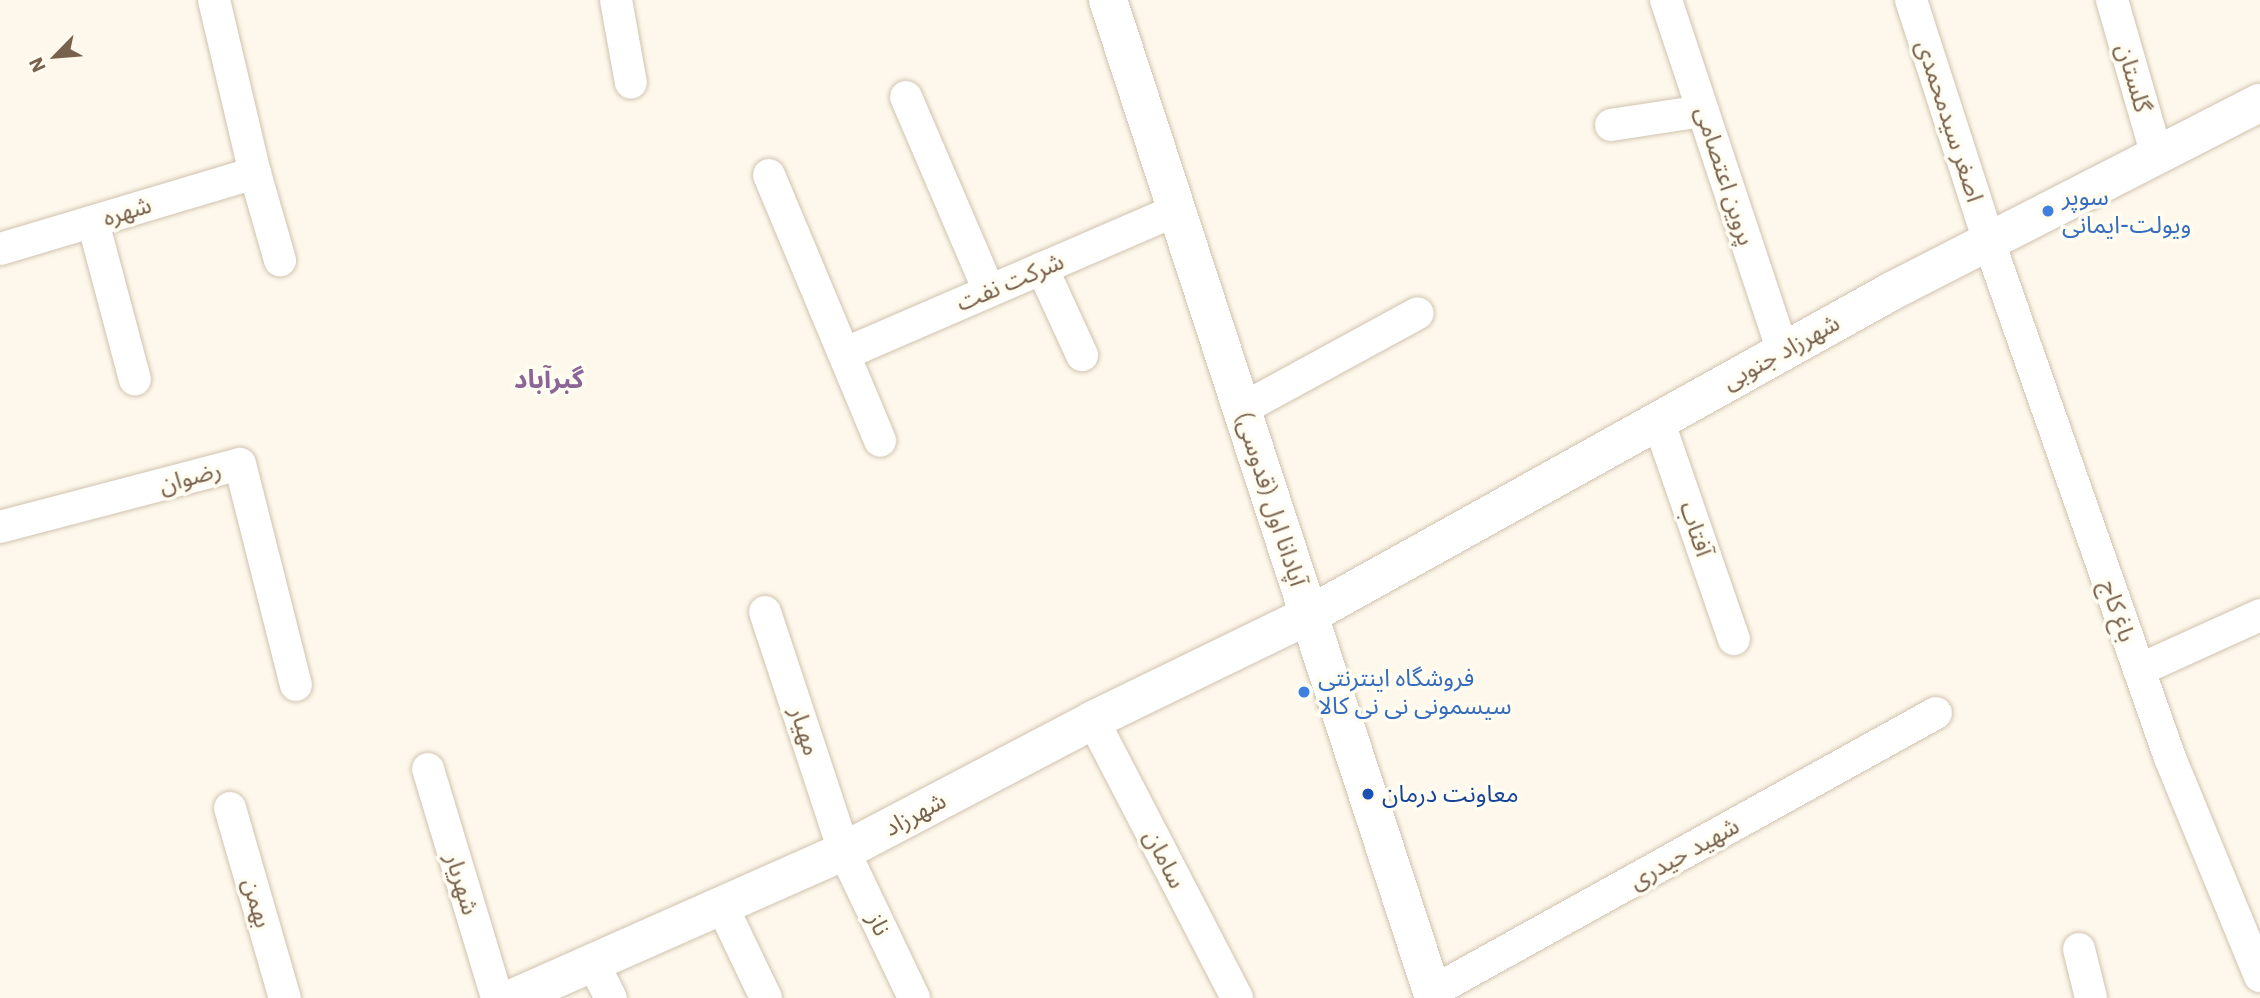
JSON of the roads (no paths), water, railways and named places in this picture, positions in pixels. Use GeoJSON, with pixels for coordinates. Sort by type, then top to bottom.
{"type":"FeatureCollection","features":[{"type":"Feature","properties":{"kind":"street"},"geometry":{"type":"LineString","coordinates":[[214,0],[254,173],[280,260]]}},
{"type":"Feature","properties":{"kind":"street"},"geometry":{"type":"LineString","coordinates":[[616,0],[631,83]]}},
{"type":"Feature","properties":{"kind":"street","name":"آپادانا اول (قدوسی)"},"geometry":{"type":"LineString","coordinates":[[1108,0],[1433,995]]}},
{"type":"Feature","properties":{"kind":"street","name":"پروین اعتصامی"},"geometry":{"type":"LineString","coordinates":[[1666,0],[1783,351]]}},
{"type":"Feature","properties":{"kind":"street","name":"اصغر سیدمحمدی"},"geometry":{"type":"LineString","coordinates":[[1911,0],[1989,242]]}},
{"type":"Feature","properties":{"kind":"street","name":"گلستان"},"geometry":{"type":"LineString","coordinates":[[2112,0],[2157,156]]}},
{"type":"Feature","properties":{"kind":"street"},"geometry":{"type":"LineString","coordinates":[[906,97],[989,291]]}},
{"type":"Feature","properties":{"kind":"street","name":"شهرزاد جنوبی"},"geometry":{"type":"LineString","coordinates":[[1309,615],[1783,351],[2260,103]]}},
{"type":"Feature","properties":{"kind":"street"},"geometry":{"type":"LineString","coordinates":[[1611,125],[1703,111]]}},
{"type":"Feature","properties":{"kind":"street","name":"شهره"},"geometry":{"type":"LineString","coordinates":[[0,249],[254,173]]}},
{"type":"Feature","properties":{"kind":"street"},"geometry":{"type":"LineString","coordinates":[[769,175],[880,441]]}},
{"type":"Feature","properties":{"kind":"street","name":"شرکت نفت"},"geometry":{"type":"LineString","coordinates":[[844,354],[1177,210]]}},
{"type":"Feature","properties":{"kind":"street"},"geometry":{"type":"LineString","coordinates":[[93,222],[135,380]]}},
{"type":"Feature","properties":{"kind":"street","name":"باغ کاج"},"geometry":{"type":"LineString","coordinates":[[1989,242],[2170,758],[2256,956]]}},
{"type":"Feature","properties":{"kind":"street"},"geometry":{"type":"LineString","coordinates":[[1042,268],[1082,355]]}},
{"type":"Feature","properties":{"kind":"street"},"geometry":{"type":"LineString","coordinates":[[1242,409],[1418,313]]}},
{"type":"Feature","properties":{"kind":"street","name":"آفتاب"},"geometry":{"type":"LineString","coordinates":[[1658,420],[1734,639]]}},
{"type":"Feature","properties":{"kind":"street","name":"رضوان"},"geometry":{"type":"LineString","coordinates":[[0,527],[240,464],[296,685]]}},
{"type":"Feature","properties":{"kind":"street","name":"مهیار"},"geometry":{"type":"LineString","coordinates":[[765,612],[844,851]]}},
{"type":"Feature","properties":{"kind":"street","name":"شهرزاد"},"geometry":{"type":"LineString","coordinates":[[513,998],[844,851],[1093,720],[1309,615]]}},
{"type":"Feature","properties":{"kind":"street"},"geometry":{"type":"LineString","coordinates":[[2139,670],[2260,615]]}},
{"type":"Feature","properties":{"kind":"street","name":"شهید حیدری"},"geometry":{"type":"LineString","coordinates":[[1433,995],[1936,713]]}},
{"type":"Feature","properties":{"kind":"street","name":"سامان"},"geometry":{"type":"LineString","coordinates":[[1093,720],[1237,998]]}},
{"type":"Feature","properties":{"kind":"street","name":"شهریار"},"geometry":{"type":"LineString","coordinates":[[428,769],[497,998]]}},
{"type":"Feature","properties":{"kind":"street","name":"بهمن"},"geometry":{"type":"LineString","coordinates":[[230,808],[285,998]]}},
{"type":"Feature","properties":{"kind":"street","name":"ناز"},"geometry":{"type":"LineString","coordinates":[[844,851],[914,998]]}},
{"type":"Feature","properties":{"kind":"street"},"geometry":{"type":"LineString","coordinates":[[721,905],[766,998]]}},
{"type":"Feature","properties":{"kind":"street"},"geometry":{"type":"LineString","coordinates":[[2078,949],[2091,998]]}},
{"type":"Feature","properties":{"kind":"street"},"geometry":{"type":"LineString","coordinates":[[593,963],[611,998]]}},
{"type":"Feature","properties":{"kind":"place","name":"سوپر ویولت-ایمانی"},"geometry":{"type":"Point","coordinates":[2048,211]}},
{"type":"Feature","properties":{"kind":"place","name":"فروشگاه اینترنتی سیسمونی نی نی کالا"},"geometry":{"type":"Point","coordinates":[1304,692]}},
{"type":"Feature","properties":{"kind":"place","name":"معاونت درمان"},"geometry":{"type":"Point","coordinates":[1368,794]}},
{"type":"Feature","properties":{"kind":"district","name":"گبرآباد"},"geometry":{"type":"Point","coordinates":[549,379]}}]}
